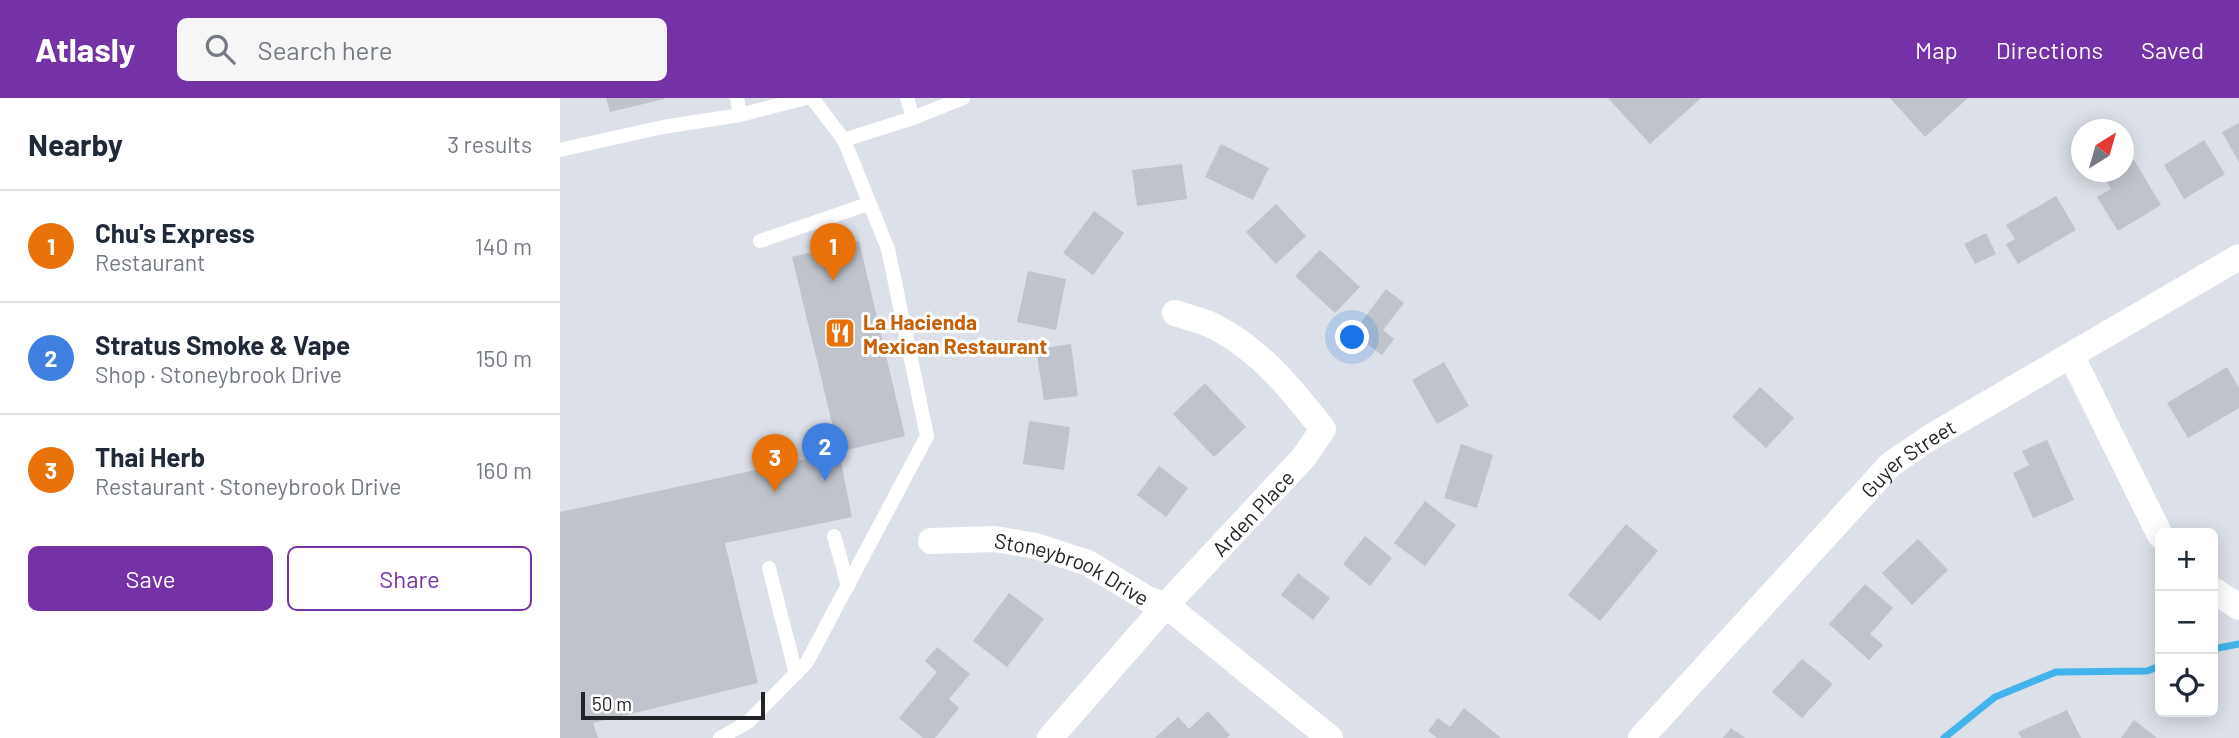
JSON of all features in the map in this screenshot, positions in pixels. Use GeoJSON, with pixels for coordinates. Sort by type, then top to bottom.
{"type":"FeatureCollection","features":[{"type":"Feature","properties":{"kind":"street","name":"Guyer Street"},"geometry":{"type":"LineString","coordinates":[[1641,738],[1891,464],[1934,435],[2239,257]]}},
{"type":"Feature","properties":{"kind":"street","name":"Arden Place"},"geometry":{"type":"LineString","coordinates":[[1050,738],[1166,605],[1304,457],[1323,429],[1291,388],[1248,348],[1215,327],[1175,313]]}},
{"type":"Feature","properties":{"kind":"street"},"geometry":{"type":"LineString","coordinates":[[2071,355],[2157,528]]}},
{"type":"Feature","properties":{"kind":"street","name":"Stoneybrook Drive"},"geometry":{"type":"LineString","coordinates":[[931,541],[995,539],[1036,546],[1088,563],[1149,600],[1166,605],[1330,738]]}},
{"type":"Feature","properties":{"kind":"street"},"geometry":{"type":"LineString","coordinates":[[2215,591],[2239,607]]}},
{"type":"Feature","properties":{"kind":"lane"},"geometry":{"type":"LineString","coordinates":[[737,98],[740,115]]}},
{"type":"Feature","properties":{"kind":"lane"},"geometry":{"type":"LineString","coordinates":[[560,150],[663,127],[740,115],[806,98]]}},
{"type":"Feature","properties":{"kind":"lane"},"geometry":{"type":"LineString","coordinates":[[720,738],[748,722],[807,662],[927,436],[888,249],[844,140],[812,98]]}},
{"type":"Feature","properties":{"kind":"lane"},"geometry":{"type":"LineString","coordinates":[[906,98],[913,118]]}},
{"type":"Feature","properties":{"kind":"lane"},"geometry":{"type":"LineString","coordinates":[[844,140],[964,98]]}},
{"type":"Feature","properties":{"kind":"lane"},"geometry":{"type":"LineString","coordinates":[[760,241],[868,204]]}},
{"type":"Feature","properties":{"kind":"lane"},"geometry":{"type":"LineString","coordinates":[[834,536],[848,586]]}},
{"type":"Feature","properties":{"kind":"lane"},"geometry":{"type":"LineString","coordinates":[[769,568],[796,674]]}},
{"type":"Feature","properties":{"kind":"building"},"geometry":{"type":"Polygon","coordinates":[[[606,98],[664,98],[664,99],[610,112],[606,98]]]}},
{"type":"Feature","properties":{"kind":"building"},"geometry":{"type":"Polygon","coordinates":[[[1608,98],[1701,98],[1650,144],[1608,98]]]}},
{"type":"Feature","properties":{"kind":"building"},"geometry":{"type":"Polygon","coordinates":[[[1890,98],[1968,98],[1925,137],[1890,98]]]}},
{"type":"Feature","properties":{"kind":"building"},"geometry":{"type":"Polygon","coordinates":[[[2239,123],[2239,162],[2222,132],[2239,123]]]}},
{"type":"Feature","properties":{"kind":"building"},"geometry":{"type":"Polygon","coordinates":[[[2204,140],[2225,174],[2184,199],[2164,165],[2204,140]]]}},
{"type":"Feature","properties":{"kind":"building"},"geometry":{"type":"Polygon","coordinates":[[[1221,144],[1269,168],[1253,200],[1205,177],[1221,144]]]}},
{"type":"Feature","properties":{"kind":"building"},"geometry":{"type":"Polygon","coordinates":[[[2134,160],[2161,205],[2118,231],[2097,197],[2111,189],[2107,182],[2134,182],[2134,160]]]}},
{"type":"Feature","properties":{"kind":"building"},"geometry":{"type":"Polygon","coordinates":[[[1182,164],[1187,199],[1137,206],[1132,170],[1182,164]]]}},
{"type":"Feature","properties":{"kind":"building"},"geometry":{"type":"Polygon","coordinates":[[[2056,196],[2076,230],[2018,264],[2006,244],[2015,239],[2006,225],[2056,196]]]}},
{"type":"Feature","properties":{"kind":"building"},"geometry":{"type":"Polygon","coordinates":[[[1276,204],[1306,236],[1276,264],[1246,232],[1276,204]]]}},
{"type":"Feature","properties":{"kind":"building"},"geometry":{"type":"Polygon","coordinates":[[[1094,211],[1124,233],[1093,275],[1063,253],[1094,211]]]}},
{"type":"Feature","properties":{"kind":"building"},"geometry":{"type":"Polygon","coordinates":[[[1986,233],[1996,254],[1975,264],[1964,244],[1986,233]]]}},
{"type":"Feature","properties":{"kind":"building"},"geometry":{"type":"Polygon","coordinates":[[[859,241],[905,436],[839,452],[792,257],[859,241]]]}},
{"type":"Feature","properties":{"kind":"building"},"geometry":{"type":"Polygon","coordinates":[[[1320,250],[1360,287],[1335,313],[1295,276],[1320,250]]]}},
{"type":"Feature","properties":{"kind":"building"},"geometry":{"type":"Polygon","coordinates":[[[1028,271],[1066,279],[1056,330],[1017,322],[1028,271]]]}},
{"type":"Feature","properties":{"kind":"building"},"geometry":{"type":"Polygon","coordinates":[[[1386,289],[1404,303],[1383,330],[1394,339],[1382,355],[1353,333],[1386,289]]]}},
{"type":"Feature","properties":{"kind":"building"},"geometry":{"type":"Polygon","coordinates":[[[1071,344],[1078,396],[1044,400],[1036,349],[1071,344]]]}},
{"type":"Feature","properties":{"kind":"building"},"geometry":{"type":"Polygon","coordinates":[[[1444,362],[1469,406],[1437,424],[1412,380],[1444,362]]]}},
{"type":"Feature","properties":{"kind":"building"},"geometry":{"type":"Polygon","coordinates":[[[2227,367],[2239,388],[2239,408],[2188,438],[2167,403],[2227,367]]]}},
{"type":"Feature","properties":{"kind":"building"},"geometry":{"type":"Polygon","coordinates":[[[1205,383],[1246,427],[1214,457],[1173,414],[1205,383]]]}},
{"type":"Feature","properties":{"kind":"building"},"geometry":{"type":"Polygon","coordinates":[[[1760,387],[1794,418],[1766,448],[1732,417],[1760,387]]]}},
{"type":"Feature","properties":{"kind":"building"},"geometry":{"type":"Polygon","coordinates":[[[1029,421],[1070,427],[1064,470],[1023,464],[1029,421]]]}},
{"type":"Feature","properties":{"kind":"building"},"geometry":{"type":"Polygon","coordinates":[[[2047,440],[2074,500],[2033,518],[2013,473],[2029,465],[2022,451],[2047,440]]]}},
{"type":"Feature","properties":{"kind":"building"},"geometry":{"type":"Polygon","coordinates":[[[1461,444],[1493,455],[1477,508],[1444,498],[1461,444]]]}},
{"type":"Feature","properties":{"kind":"building"},"geometry":{"type":"Polygon","coordinates":[[[839,452],[852,517],[725,543],[758,683],[593,723],[598,738],[560,738],[560,512],[839,452]]]}},
{"type":"Feature","properties":{"kind":"building"},"geometry":{"type":"Polygon","coordinates":[[[1159,466],[1188,488],[1166,517],[1137,495],[1159,466]]]}},
{"type":"Feature","properties":{"kind":"building"},"geometry":{"type":"Polygon","coordinates":[[[1425,501],[1456,525],[1425,566],[1394,543],[1425,501]]]}},
{"type":"Feature","properties":{"kind":"building"},"geometry":{"type":"Polygon","coordinates":[[[1626,524],[1658,551],[1600,621],[1568,595],[1626,524]]]}},
{"type":"Feature","properties":{"kind":"building"},"geometry":{"type":"Polygon","coordinates":[[[1365,536],[1392,558],[1370,586],[1343,564],[1365,536]]]}},
{"type":"Feature","properties":{"kind":"building"},"geometry":{"type":"Polygon","coordinates":[[[1918,539],[1948,570],[1912,605],[1882,573],[1918,539]]]}},
{"type":"Feature","properties":{"kind":"building"},"geometry":{"type":"Polygon","coordinates":[[[1298,573],[1330,598],[1313,620],[1281,595],[1298,573]]]}},
{"type":"Feature","properties":{"kind":"building"},"geometry":{"type":"Polygon","coordinates":[[[1865,584],[1893,608],[1870,634],[1883,645],[1869,660],[1829,624],[1865,584]]]}},
{"type":"Feature","properties":{"kind":"building"},"geometry":{"type":"Polygon","coordinates":[[[1009,593],[1044,619],[1007,667],[973,641],[1009,593]]]}},
{"type":"Feature","properties":{"kind":"building"},"geometry":{"type":"Polygon","coordinates":[[[937,647],[970,674],[949,699],[959,708],[935,738],[923,738],[899,718],[937,672],[925,661],[937,647]]]}},
{"type":"Feature","properties":{"kind":"building"},"geometry":{"type":"Polygon","coordinates":[[[1802,659],[1833,684],[1802,718],[1772,692],[1802,659]]]}},
{"type":"Feature","properties":{"kind":"building"},"geometry":{"type":"Polygon","coordinates":[[[1464,708],[1501,738],[1437,738],[1428,731],[1438,718],[1450,727],[1464,708]]]}},
{"type":"Feature","properties":{"kind":"building"},"geometry":{"type":"Polygon","coordinates":[[[2067,710],[2081,738],[2021,738],[2018,732],[2067,710]]]}},
{"type":"Feature","properties":{"kind":"building"},"geometry":{"type":"Polygon","coordinates":[[[1208,711],[1230,735],[1227,738],[1155,738],[1178,717],[1189,729],[1208,711]]]}},
{"type":"Feature","properties":{"kind":"building"},"geometry":{"type":"Polygon","coordinates":[[[2134,720],[2157,738],[2121,738],[2134,720]]]}},
{"type":"Feature","properties":{"kind":"building"},"geometry":{"type":"Polygon","coordinates":[[[1731,728],[1745,738],[1723,738],[1731,728]]]}},
{"type":"Feature","properties":{"kind":"waterway"},"geometry":{"type":"LineString","coordinates":[[2218,648],[2239,644]]}},
{"type":"Feature","properties":{"kind":"waterway"},"geometry":{"type":"LineString","coordinates":[[1944,738],[1995,697],[2056,672],[2147,671],[2155,668]]}},
{"type":"Feature","properties":{"kind":"place","name":"Chu's Express"},"geometry":{"type":"Point","coordinates":[833,281]}},
{"type":"Feature","properties":{"kind":"place","name":"La Hacienda Mexican Restaurant"},"geometry":{"type":"Point","coordinates":[840,333]}},
{"type":"Feature","properties":{"kind":"place","name":"Stratus Smoke & Vape"},"geometry":{"type":"Point","coordinates":[825,481]}},
{"type":"Feature","properties":{"kind":"place","name":"Thai Herb"},"geometry":{"type":"Point","coordinates":[775,492]}}]}
